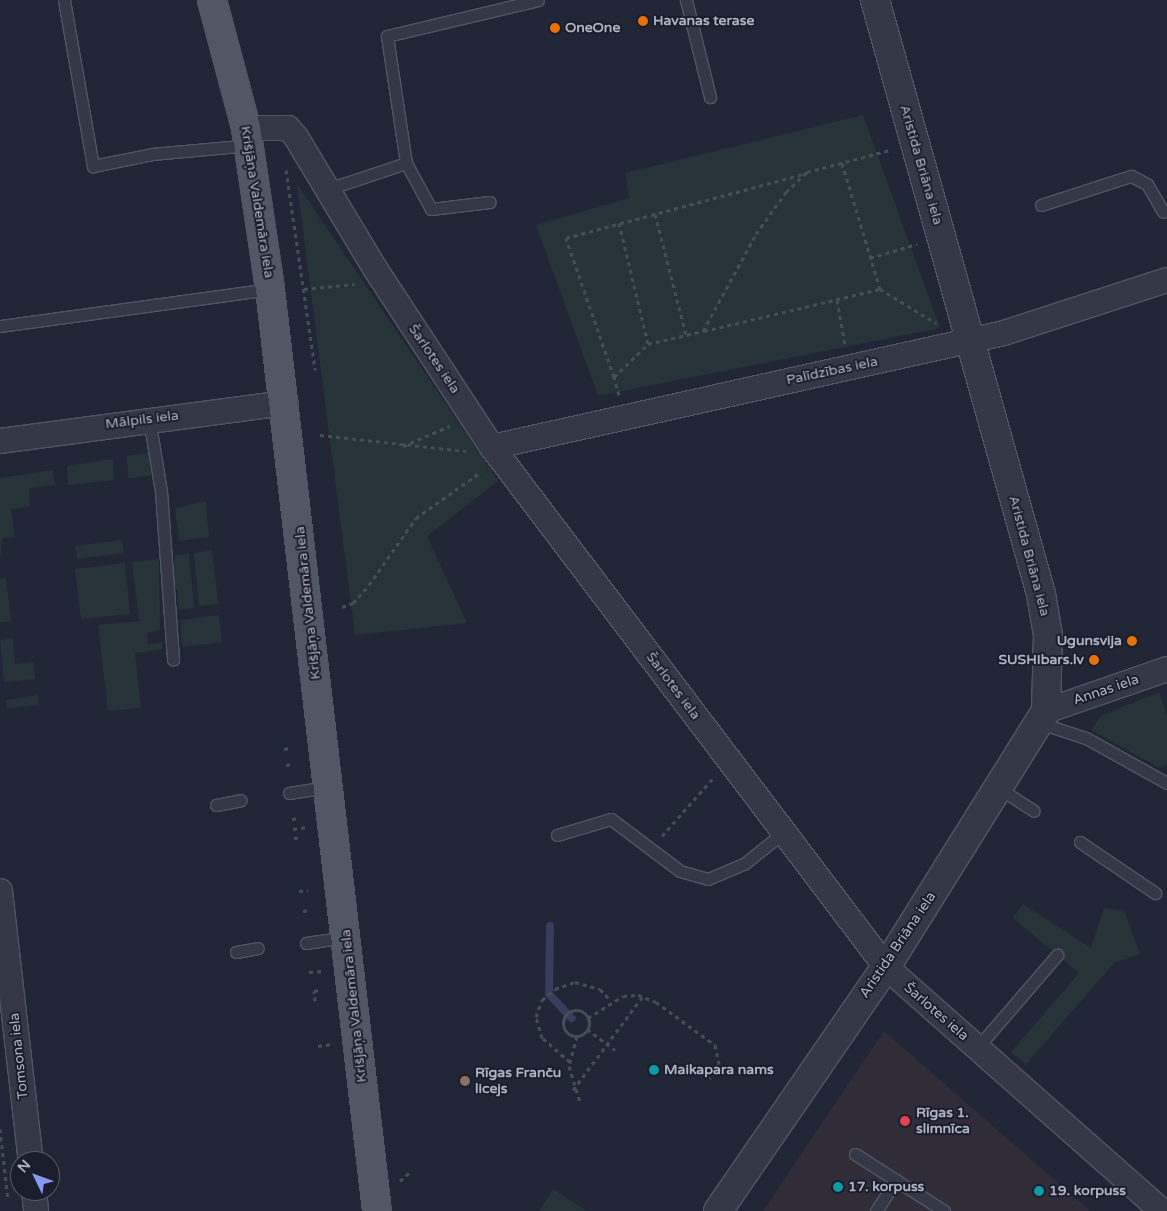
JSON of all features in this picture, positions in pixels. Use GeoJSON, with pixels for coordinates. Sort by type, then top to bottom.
{"type":"FeatureCollection","features":[{"type":"Feature","properties":{"kind":"main road","name":"Krišjāņa Valdemāra iela"},"geometry":{"type":"LineString","coordinates":[[212,0],[248,137],[270,289],[285,403],[377,1211]]}},
{"type":"Feature","properties":{"kind":"street","name":"Aristida Briāna iela"},"geometry":{"type":"LineString","coordinates":[[718,1211],[886,967],[1000,789],[1043,717],[1048,635],[1041,594],[875,0]]}},
{"type":"Feature","properties":{"kind":"street","name":"Šarlotes iela"},"geometry":{"type":"LineString","coordinates":[[248,137],[267,124],[288,128],[328,189],[376,270],[488,449],[886,967],[1162,1211]]}},
{"type":"Feature","properties":{"kind":"street","name":"Palīdzības iela"},"geometry":{"type":"LineString","coordinates":[[488,449],[969,341],[1167,280]]}},
{"type":"Feature","properties":{"kind":"street","name":"Mālpils iela"},"geometry":{"type":"LineString","coordinates":[[0,441],[149,418],[285,403]]}},
{"type":"Feature","properties":{"kind":"street","name":"Annas iela"},"geometry":{"type":"LineString","coordinates":[[1043,717],[1167,669]]}},
{"type":"Feature","properties":{"kind":"street","name":"Tomsona iela"},"geometry":{"type":"LineString","coordinates":[[0,891],[30,1151]]}},
{"type":"Feature","properties":{"kind":"lane"},"geometry":{"type":"LineString","coordinates":[[64,0],[93,166],[248,137]]}},
{"type":"Feature","properties":{"kind":"lane"},"geometry":{"type":"LineString","coordinates":[[490,202],[431,210],[406,163],[387,36],[538,0]]}},
{"type":"Feature","properties":{"kind":"lane"},"geometry":{"type":"LineString","coordinates":[[686,0],[710,97]]}},
{"type":"Feature","properties":{"kind":"lane"},"geometry":{"type":"LineString","coordinates":[[328,189],[406,163]]}},
{"type":"Feature","properties":{"kind":"lane"},"geometry":{"type":"LineString","coordinates":[[1040,205],[1131,176],[1147,184],[1163,212]]}},
{"type":"Feature","properties":{"kind":"lane"},"geometry":{"type":"LineString","coordinates":[[0,326],[270,289]]}},
{"type":"Feature","properties":{"kind":"lane"},"geometry":{"type":"LineString","coordinates":[[149,418],[161,491],[173,660]]}},
{"type":"Feature","properties":{"kind":"lane"},"geometry":{"type":"LineString","coordinates":[[1043,717],[1086,738],[1167,783]]}},
{"type":"Feature","properties":{"kind":"lane"},"geometry":{"type":"LineString","coordinates":[[289,794],[329,787]]}},
{"type":"Feature","properties":{"kind":"lane"},"geometry":{"type":"LineString","coordinates":[[1000,789],[1034,811]]}},
{"type":"Feature","properties":{"kind":"lane"},"geometry":{"type":"LineString","coordinates":[[216,805],[241,800]]}},
{"type":"Feature","properties":{"kind":"lane"},"geometry":{"type":"LineString","coordinates":[[557,835],[611,819],[680,871],[708,879],[744,864],[784,832]]}},
{"type":"Feature","properties":{"kind":"lane"},"geometry":{"type":"LineString","coordinates":[[1080,842],[1155,893]]}},
{"type":"Feature","properties":{"kind":"lane"},"geometry":{"type":"LineString","coordinates":[[306,943],[346,938]]}},
{"type":"Feature","properties":{"kind":"lane"},"geometry":{"type":"LineString","coordinates":[[236,952],[258,948]]}},
{"type":"Feature","properties":{"kind":"lane"},"geometry":{"type":"LineString","coordinates":[[977,1048],[1057,955]]}},
{"type":"Feature","properties":{"kind":"lane"},"geometry":{"type":"LineString","coordinates":[[855,1154],[944,1211]]}},
{"type":"Feature","properties":{"kind":"lane"},"geometry":{"type":"LineString","coordinates":[[876,1211],[896,1180]]}},
{"type":"Feature","properties":{"kind":"path"},"geometry":{"type":"LineString","coordinates":[[625,417],[614,377],[566,238],[894,149]]}},
{"type":"Feature","properties":{"kind":"path"},"geometry":{"type":"LineString","coordinates":[[288,161],[316,370]]}},
{"type":"Feature","properties":{"kind":"path"},"geometry":{"type":"LineString","coordinates":[[842,163],[880,289],[943,327]]}},
{"type":"Feature","properties":{"kind":"path"},"geometry":{"type":"LineString","coordinates":[[703,331],[756,234],[786,192],[807,172]]}},
{"type":"Feature","properties":{"kind":"path"},"geometry":{"type":"LineString","coordinates":[[655,214],[686,335]]}},
{"type":"Feature","properties":{"kind":"path"},"geometry":{"type":"LineString","coordinates":[[619,223],[648,344]]}},
{"type":"Feature","properties":{"kind":"path"},"geometry":{"type":"LineString","coordinates":[[870,258],[919,243]]}},
{"type":"Feature","properties":{"kind":"path"},"geometry":{"type":"LineString","coordinates":[[304,289],[358,284]]}},
{"type":"Feature","properties":{"kind":"path"},"geometry":{"type":"LineString","coordinates":[[614,377],[648,344],[880,289]]}},
{"type":"Feature","properties":{"kind":"path"},"geometry":{"type":"LineString","coordinates":[[837,300],[848,368]]}},
{"type":"Feature","properties":{"kind":"path"},"geometry":{"type":"LineString","coordinates":[[403,446],[453,425]]}},
{"type":"Feature","properties":{"kind":"path"},"geometry":{"type":"LineString","coordinates":[[320,434],[403,446],[488,449],[491,464],[416,518],[369,585],[353,603],[342,608]]}},
{"type":"Feature","properties":{"kind":"path"},"geometry":{"type":"LineString","coordinates":[[284,749],[292,748]]}},
{"type":"Feature","properties":{"kind":"path"},"geometry":{"type":"LineString","coordinates":[[286,765],[294,764]]}},
{"type":"Feature","properties":{"kind":"path"},"geometry":{"type":"LineString","coordinates":[[650,849],[716,774]]}},
{"type":"Feature","properties":{"kind":"path"},"geometry":{"type":"LineString","coordinates":[[292,819],[300,818]]}},
{"type":"Feature","properties":{"kind":"path"},"geometry":{"type":"LineString","coordinates":[[294,838],[302,837]]}},
{"type":"Feature","properties":{"kind":"path"},"geometry":{"type":"LineString","coordinates":[[299,891],[308,890]]}},
{"type":"Feature","properties":{"kind":"path"},"geometry":{"type":"LineString","coordinates":[[303,911],[310,910]]}},
{"type":"Feature","properties":{"kind":"path"},"geometry":{"type":"LineString","coordinates":[[570,1062],[542,1038],[536,1017],[542,1000],[550,992],[575,982],[600,989],[611,1001]]}},
{"type":"Feature","properties":{"kind":"path"},"geometry":{"type":"LineString","coordinates":[[315,1001],[314,991],[319,990]]}},
{"type":"Feature","properties":{"kind":"path"},"geometry":{"type":"LineString","coordinates":[[574,1090],[643,996]]}},
{"type":"Feature","properties":{"kind":"path"},"geometry":{"type":"LineString","coordinates":[[587,1029],[588,1018],[611,1001],[643,996],[715,1045],[719,1064],[710,1078]]}},
{"type":"Feature","properties":{"kind":"path"},"geometry":{"type":"LineString","coordinates":[[576,1036],[564,1027],[566,1015],[578,1010],[588,1018]]}},
{"type":"Feature","properties":{"kind":"path"},"geometry":{"type":"LineString","coordinates":[[587,1029],[615,1050]]}},
{"type":"Feature","properties":{"kind":"path"},"geometry":{"type":"LineString","coordinates":[[580,1101],[574,1090],[570,1062],[576,1036],[587,1029]]}},
{"type":"Feature","properties":{"kind":"path"},"geometry":{"type":"LineString","coordinates":[[0,1129],[9,1211]]}},
{"type":"Feature","properties":{"kind":"path"},"geometry":{"type":"LineString","coordinates":[[397,1184],[410,1172]]}},
{"type":"Feature","properties":{"kind":"shaded area"},"geometry":{"type":"Polygon","coordinates":[[[863,115],[940,328],[598,396],[536,225],[629,198],[625,173],[863,115]]]}},
{"type":"Feature","properties":{"kind":"shaded area"},"geometry":{"type":"Polygon","coordinates":[[[297,184],[498,481],[427,536],[467,623],[355,635],[297,184]]]}},
{"type":"Feature","properties":{"kind":"shaded area"},"geometry":{"type":"Polygon","coordinates":[[[149,453],[151,476],[128,478],[127,456],[149,453]]]}},
{"type":"Feature","properties":{"kind":"shaded area"},"geometry":{"type":"Polygon","coordinates":[[[113,459],[114,480],[68,485],[67,466],[113,459]]]}},
{"type":"Feature","properties":{"kind":"shaded area"},"geometry":{"type":"Polygon","coordinates":[[[53,470],[55,485],[29,488],[30,506],[11,509],[15,537],[2,538],[0,561],[0,478],[53,470]]]}},
{"type":"Feature","properties":{"kind":"shaded area"},"geometry":{"type":"Polygon","coordinates":[[[206,501],[209,537],[179,541],[175,508],[206,501]]]}},
{"type":"Feature","properties":{"kind":"shaded area"},"geometry":{"type":"Polygon","coordinates":[[[122,540],[124,553],[77,559],[75,546],[122,540]]]}},
{"type":"Feature","properties":{"kind":"shaded area"},"geometry":{"type":"Polygon","coordinates":[[[212,550],[218,604],[199,606],[194,553],[212,550]]]}},
{"type":"Feature","properties":{"kind":"shaded area"},"geometry":{"type":"Polygon","coordinates":[[[189,554],[194,608],[178,610],[178,589],[172,590],[175,555],[189,554]]]}},
{"type":"Feature","properties":{"kind":"shaded area"},"geometry":{"type":"Polygon","coordinates":[[[159,559],[160,630],[147,633],[148,644],[162,642],[163,649],[135,653],[141,708],[108,711],[98,625],[139,621],[132,562],[159,559]]]}},
{"type":"Feature","properties":{"kind":"shaded area"},"geometry":{"type":"Polygon","coordinates":[[[125,563],[130,614],[81,619],[75,569],[125,563]]]}},
{"type":"Feature","properties":{"kind":"shaded area"},"geometry":{"type":"Polygon","coordinates":[[[6,578],[11,621],[0,622],[0,579],[6,578]]]}},
{"type":"Feature","properties":{"kind":"shaded area"},"geometry":{"type":"Polygon","coordinates":[[[219,615],[222,642],[182,647],[180,620],[219,615]]]}},
{"type":"Feature","properties":{"kind":"shaded area"},"geometry":{"type":"Polygon","coordinates":[[[13,638],[15,664],[33,662],[35,679],[4,682],[0,640],[13,638]]]}},
{"type":"Feature","properties":{"kind":"shaded area"},"geometry":{"type":"Polygon","coordinates":[[[1159,692],[1167,716],[1167,764],[1160,768],[1091,730],[1101,716],[1159,692]]]}},
{"type":"Feature","properties":{"kind":"shaded area"},"geometry":{"type":"Polygon","coordinates":[[[38,695],[39,705],[7,708],[6,700],[38,695]]]}},
{"type":"Feature","properties":{"kind":"shaded area"},"geometry":{"type":"Polygon","coordinates":[[[1023,904],[1091,948],[1104,908],[1124,911],[1140,954],[1114,963],[1026,1064],[1011,1052],[1079,973],[1013,918],[1023,904]]]}},
{"type":"Feature","properties":{"kind":"shaded area","name":"Rīgas 1. slimnīca"},"geometry":{"type":"Polygon","coordinates":[[[884,1031],[1090,1211],[763,1211],[884,1031]]]}},
{"type":"Feature","properties":{"kind":"shaded area"},"geometry":{"type":"Polygon","coordinates":[[[553,1189],[587,1211],[539,1211],[553,1189]]]}},
{"type":"Feature","properties":{"kind":"waterway"},"geometry":{"type":"LineString","coordinates":[[550,926],[549,994],[571,1018]]}},
{"type":"Feature","properties":{"kind":"place","name":"Havanas terase"},"geometry":{"type":"Point","coordinates":[643,21]}},
{"type":"Feature","properties":{"kind":"place","name":"OneOne"},"geometry":{"type":"Point","coordinates":[555,28]}},
{"type":"Feature","properties":{"kind":"place","name":"Ugunsvija"},"geometry":{"type":"Point","coordinates":[1132,641]}},
{"type":"Feature","properties":{"kind":"place","name":"SUSHIbars.lv"},"geometry":{"type":"Point","coordinates":[1094,660]}},
{"type":"Feature","properties":{"kind":"place","name":"Maikapara nams"},"geometry":{"type":"Point","coordinates":[654,1070]}},
{"type":"Feature","properties":{"kind":"place","name":"Rīgas Franču licejs"},"geometry":{"type":"Point","coordinates":[465,1081]}},
{"type":"Feature","properties":{"kind":"place","name":"Rīgas 1. slimnīca"},"geometry":{"type":"Point","coordinates":[905,1121]}},
{"type":"Feature","properties":{"kind":"place","name":"17. korpuss"},"geometry":{"type":"Point","coordinates":[838,1187]}},
{"type":"Feature","properties":{"kind":"place","name":"19. korpuss"},"geometry":{"type":"Point","coordinates":[1039,1191]}}]}
